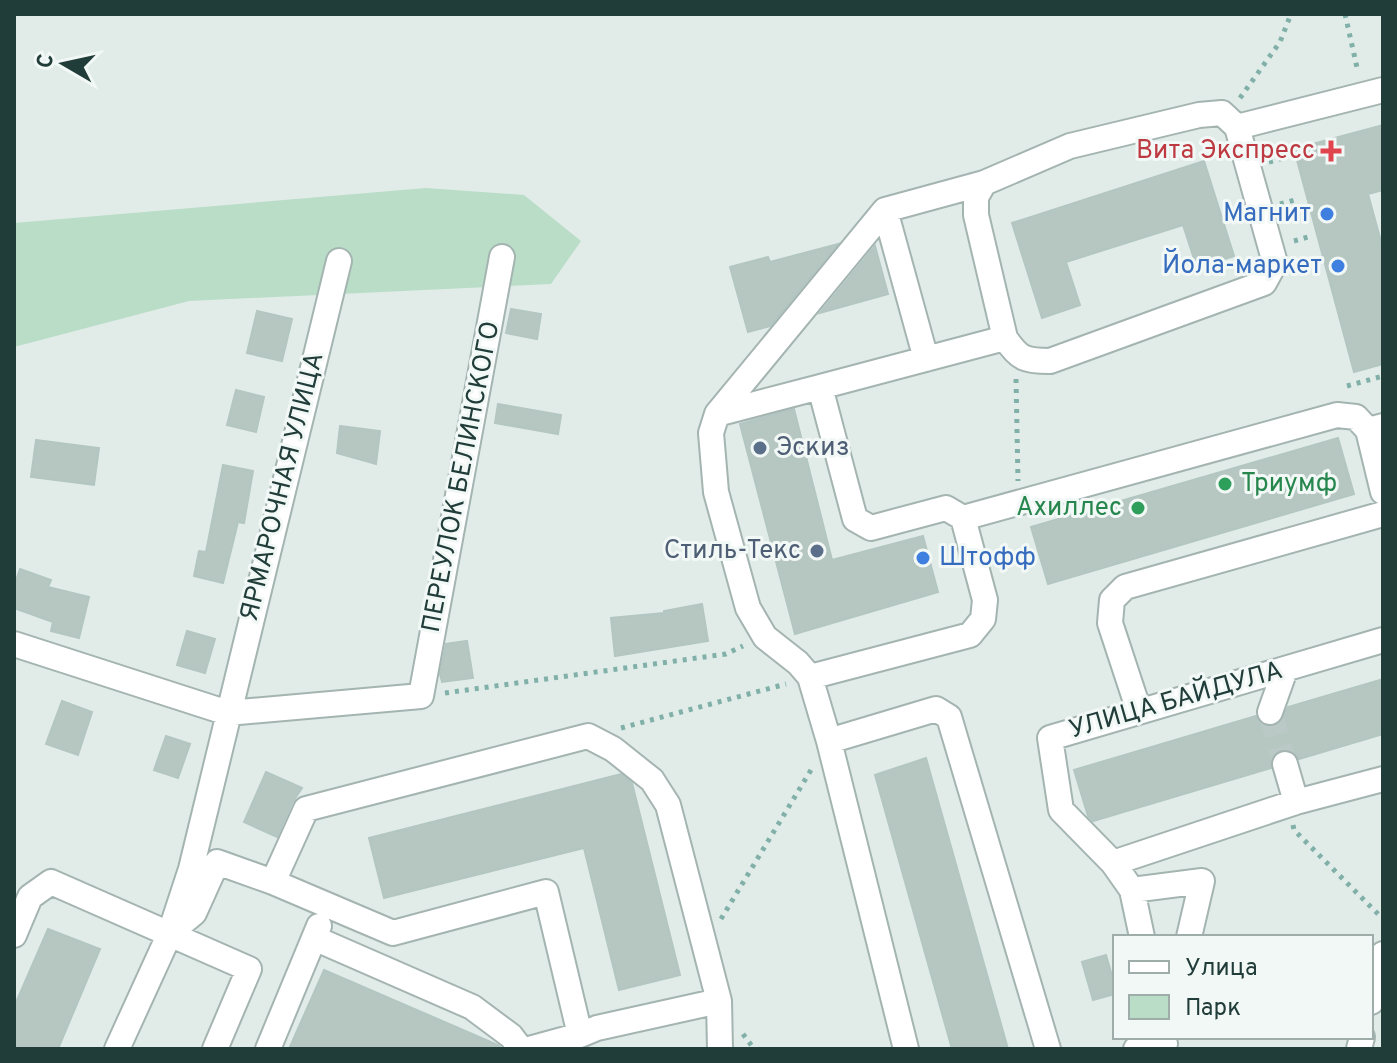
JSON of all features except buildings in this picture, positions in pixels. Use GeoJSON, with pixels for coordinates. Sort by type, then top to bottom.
{"type":"FeatureCollection","features":[{"type":"Feature","properties":{"kind":"street"},"geometry":{"type":"LineString","coordinates":[[1232,122],[1373,93]]}},
{"type":"Feature","properties":{"kind":"street"},"geometry":{"type":"LineString","coordinates":[[906,1049],[829,741],[810,677],[798,663],[765,637],[748,608],[716,492],[711,433],[717,414],[885,210],[984,183],[1070,146],[1199,115],[1222,113],[1232,122],[1275,263],[1264,283],[1050,361],[1031,361],[1010,346],[976,215],[976,197],[984,183]]}},
{"type":"Feature","properties":{"kind":"street"},"geometry":{"type":"LineString","coordinates":[[885,210],[926,359]]}},
{"type":"Feature","properties":{"kind":"street","name":"ПЕРЕУЛОК БЕЛИНСКОГО"},"geometry":{"type":"LineString","coordinates":[[421,696],[502,257]]}},
{"type":"Feature","properties":{"kind":"street","name":"ЯРМАРОЧНАЯ УЛИЦА"},"geometry":{"type":"LineString","coordinates":[[170,933],[191,869],[339,261]]}},
{"type":"Feature","properties":{"kind":"street"},"geometry":{"type":"LineString","coordinates":[[717,414],[926,359],[1010,346]]}},
{"type":"Feature","properties":{"kind":"street"},"geometry":{"type":"LineString","coordinates":[[810,677],[970,635],[983,619],[985,600],[963,518],[946,508],[871,528],[855,519],[820,387]]}},
{"type":"Feature","properties":{"kind":"street"},"geometry":{"type":"LineString","coordinates":[[963,518],[1337,415],[1356,417],[1375,428],[1383,492]]}},
{"type":"Feature","properties":{"kind":"street"},"geometry":{"type":"LineString","coordinates":[[1139,711],[1110,623],[1112,600],[1125,587],[1383,514]]}},
{"type":"Feature","properties":{"kind":"street","name":"УЛИЦА БАЙДУЛА"},"geometry":{"type":"LineString","coordinates":[[1142,935],[1132,890],[1113,863],[1061,810],[1050,738],[1383,640]]}},
{"type":"Feature","properties":{"kind":"street"},"geometry":{"type":"LineString","coordinates":[[14,644],[228,713],[421,696]]}},
{"type":"Feature","properties":{"kind":"street"},"geometry":{"type":"LineString","coordinates":[[1270,712],[1285,670]]}},
{"type":"Feature","properties":{"kind":"street"},"geometry":{"type":"LineString","coordinates":[[829,741],[936,709],[949,717],[1048,1049]]}},
{"type":"Feature","properties":{"kind":"street"},"geometry":{"type":"LineString","coordinates":[[273,882],[306,809],[588,736],[613,749],[652,780],[668,805],[719,1001],[720,1049]]}},
{"type":"Feature","properties":{"kind":"street"},"geometry":{"type":"LineString","coordinates":[[1285,764],[1292,803]]}},
{"type":"Feature","properties":{"kind":"street"},"geometry":{"type":"LineString","coordinates":[[1113,863],[1292,803],[1383,779]]}},
{"type":"Feature","properties":{"kind":"street"},"geometry":{"type":"LineString","coordinates":[[117,1049],[170,933],[194,913],[217,862],[273,882],[393,933],[546,892],[591,1037]]}},
{"type":"Feature","properties":{"kind":"street"},"geometry":{"type":"LineString","coordinates":[[1132,890],[1202,881],[1189,935]]}},
{"type":"Feature","properties":{"kind":"street"},"geometry":{"type":"LineString","coordinates":[[14,935],[30,897],[51,882],[249,969],[215,1049]]}},
{"type":"Feature","properties":{"kind":"street"},"geometry":{"type":"LineString","coordinates":[[268,1049],[328,905]]}},
{"type":"Feature","properties":{"kind":"street"},"geometry":{"type":"LineString","coordinates":[[314,938],[472,1007],[511,1036],[521,1049]]}},
{"type":"Feature","properties":{"kind":"street"},"geometry":{"type":"LineString","coordinates":[[1373,994],[1383,954]]}},
{"type":"Feature","properties":{"kind":"street"},"geometry":{"type":"LineString","coordinates":[[529,1049],[591,1037],[719,1001]]}},
{"type":"Feature","properties":{"kind":"street"},"geometry":{"type":"LineString","coordinates":[[1136,1049],[1165,1039]]}},
{"type":"Feature","properties":{"kind":"path"},"geometry":{"type":"LineString","coordinates":[[1232,122],[1280,42],[1291,14]]}},
{"type":"Feature","properties":{"kind":"path"},"geometry":{"type":"LineString","coordinates":[[1345,14],[1373,93]]}},
{"type":"Feature","properties":{"kind":"path"},"geometry":{"type":"LineString","coordinates":[[1010,346],[1019,502]]}},
{"type":"Feature","properties":{"kind":"path"},"geometry":{"type":"LineString","coordinates":[[1347,386],[1383,376]]}},
{"type":"Feature","properties":{"kind":"path"},"geometry":{"type":"LineString","coordinates":[[421,696],[726,654],[765,637]]}},
{"type":"Feature","properties":{"kind":"path"},"geometry":{"type":"LineString","coordinates":[[588,736],[810,677]]}},
{"type":"Feature","properties":{"kind":"path"},"geometry":{"type":"LineString","coordinates":[[704,947],[829,741]]}},
{"type":"Feature","properties":{"kind":"path"},"geometry":{"type":"LineString","coordinates":[[1292,803],[1294,830],[1383,919]]}},
{"type":"Feature","properties":{"kind":"green space"},"geometry":{"type":"Polygon","coordinates":[[[426,188],[524,195],[581,241],[551,284],[189,301],[14,347],[14,223],[426,188]]]}},
{"type":"Feature","properties":{"kind":"tunnel"},"geometry":{"type":"LineString","coordinates":[[1270,712],[1285,764]]}},
{"type":"Feature","properties":{"kind":"place","name":"Вита Экспресс"},"geometry":{"type":"Point","coordinates":[1331,151]}},
{"type":"Feature","properties":{"kind":"place","name":"Магнит"},"geometry":{"type":"Point","coordinates":[1327,214]}},
{"type":"Feature","properties":{"kind":"place","name":"Йола-маркет"},"geometry":{"type":"Point","coordinates":[1338,266]}},
{"type":"Feature","properties":{"kind":"place","name":"Эскиз"},"geometry":{"type":"Point","coordinates":[760,448]}},
{"type":"Feature","properties":{"kind":"place","name":"Триумф"},"geometry":{"type":"Point","coordinates":[1225,484]}},
{"type":"Feature","properties":{"kind":"place","name":"Ахиллес"},"geometry":{"type":"Point","coordinates":[1138,508]}},
{"type":"Feature","properties":{"kind":"place","name":"Стиль-Текс"},"geometry":{"type":"Point","coordinates":[817,551]}},
{"type":"Feature","properties":{"kind":"place","name":"Штофф"},"geometry":{"type":"Point","coordinates":[923,558]}}]}
